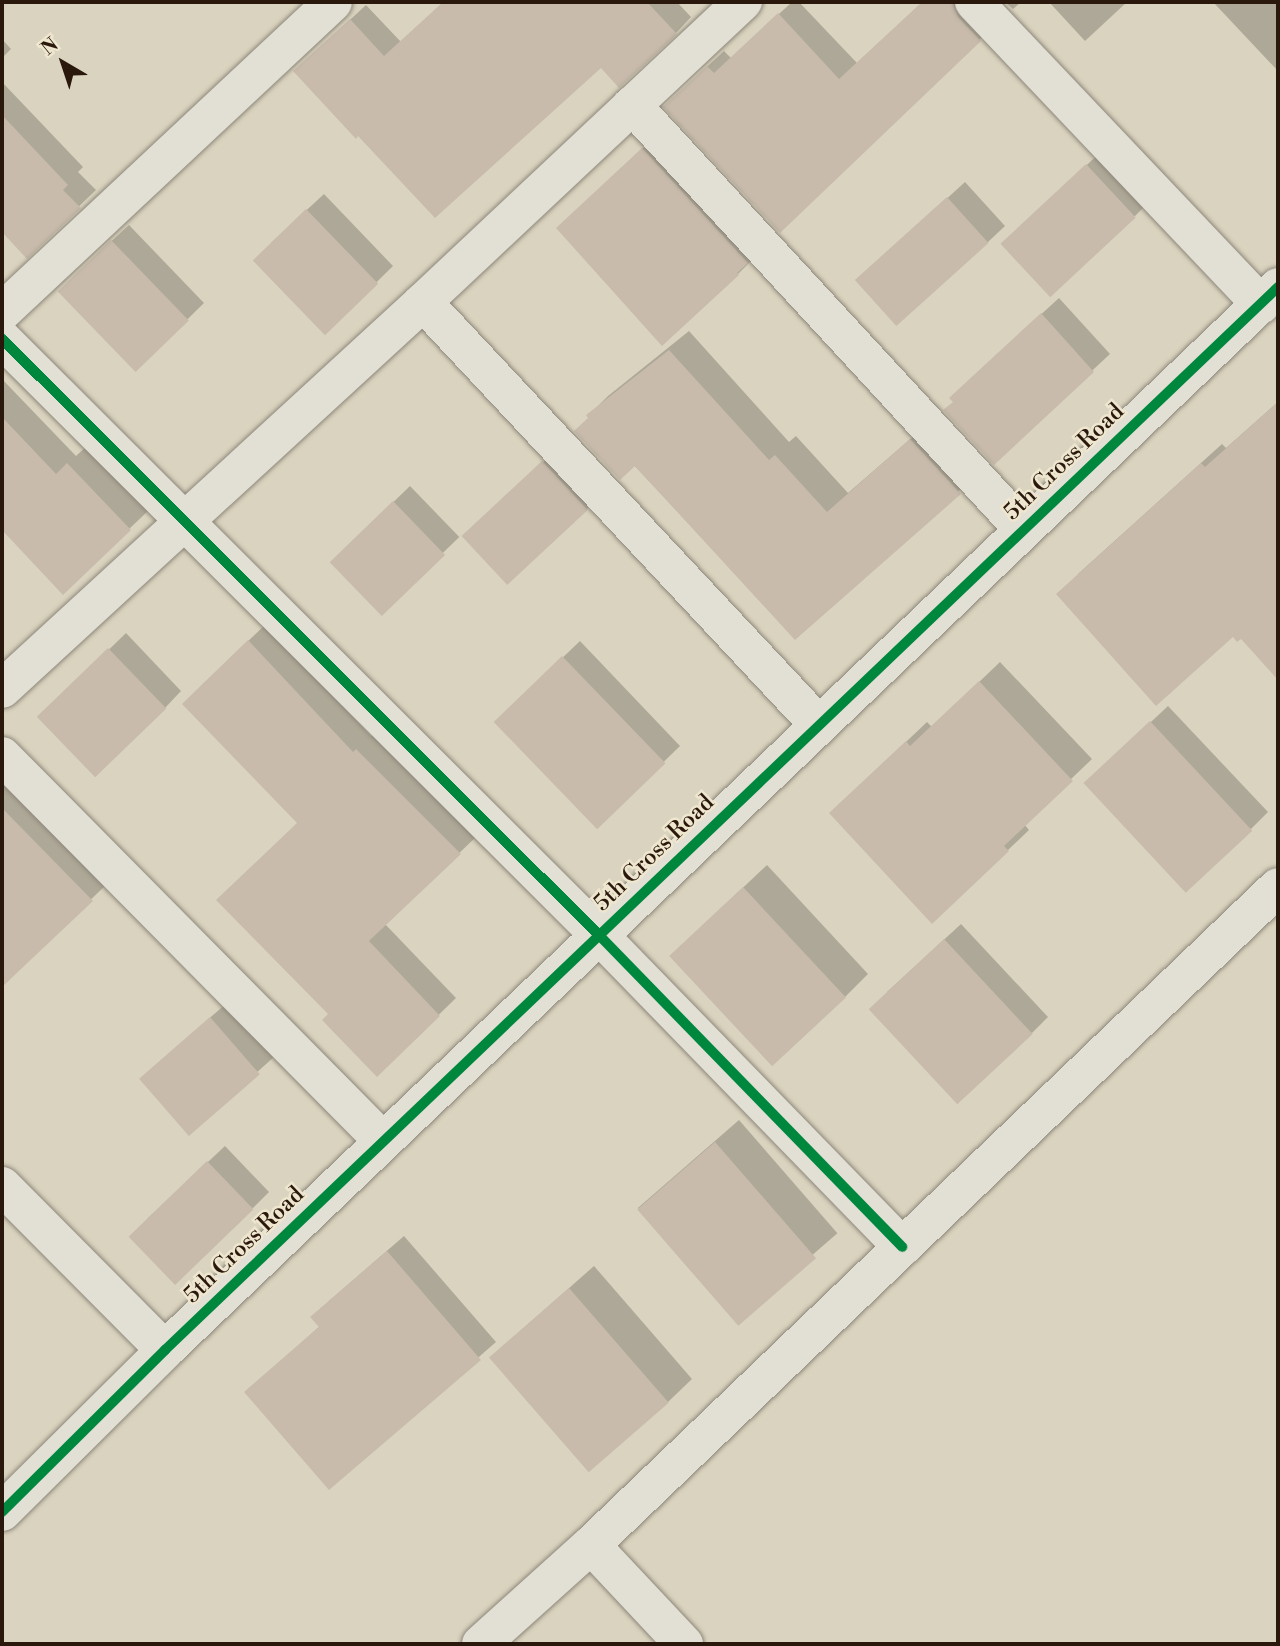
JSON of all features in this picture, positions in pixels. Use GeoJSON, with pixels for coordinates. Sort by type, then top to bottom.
{"type":"FeatureCollection","features":[{"type":"Feature","properties":{"kind":"street"},"geometry":{"type":"LineString","coordinates":[[2,312],[333,2]]}},
{"type":"Feature","properties":{"kind":"street"},"geometry":{"type":"LineString","coordinates":[[2,689],[423,302],[743,2]]}},
{"type":"Feature","properties":{"kind":"street"},"geometry":{"type":"LineString","coordinates":[[974,2],[1270,296]]}},
{"type":"Feature","properties":{"kind":"street"},"geometry":{"type":"LineString","coordinates":[[632,105],[1024,530]]}},
{"type":"Feature","properties":{"kind":"street","name":"5th Cross Road"},"geometry":{"type":"LineString","coordinates":[[2,1512],[165,1350],[1270,296]]}},
{"type":"Feature","properties":{"kind":"street"},"geometry":{"type":"LineString","coordinates":[[423,302],[820,725]]}},
{"type":"Feature","properties":{"kind":"street"},"geometry":{"type":"LineString","coordinates":[[2,339],[599,935],[902,1247]]}},
{"type":"Feature","properties":{"kind":"street"},"geometry":{"type":"LineString","coordinates":[[2,756],[383,1142]]}},
{"type":"Feature","properties":{"kind":"street"},"geometry":{"type":"LineString","coordinates":[[481,1644],[591,1545],[1278,887]]}},
{"type":"Feature","properties":{"kind":"street"},"geometry":{"type":"LineString","coordinates":[[2,1186],[165,1350]]}},
{"type":"Feature","properties":{"kind":"street"},"geometry":{"type":"LineString","coordinates":[[591,1545],[684,1644]]}},
{"type":"Feature","properties":{"kind":"building"},"geometry":{"type":"Polygon","coordinates":[[[443,2],[647,2],[677,34],[619,88],[601,68],[435,218],[293,71],[350,19],[384,56],[443,2]]]}},
{"type":"Feature","properties":{"kind":"building"},"geometry":{"type":"Polygon","coordinates":[[[922,2],[953,2],[958,17],[981,41],[780,233],[663,107],[707,66],[714,73],[778,13],[839,79],[922,2]]]}},
{"type":"Feature","properties":{"kind":"building"},"geometry":{"type":"Polygon","coordinates":[[[2,115],[68,185],[63,190],[81,208],[27,259],[2,232],[2,115]]]}},
{"type":"Feature","properties":{"kind":"building"},"geometry":{"type":"Polygon","coordinates":[[[642,148],[748,263],[737,273],[739,275],[662,346],[556,228],[642,148]]]}},
{"type":"Feature","properties":{"kind":"building"},"geometry":{"type":"Polygon","coordinates":[[[1086,164],[1136,217],[1050,297],[1000,244],[1086,164]]]}},
{"type":"Feature","properties":{"kind":"building"},"geometry":{"type":"Polygon","coordinates":[[[947,197],[988,243],[896,326],[855,280],[947,197]]]}},
{"type":"Feature","properties":{"kind":"building"},"geometry":{"type":"Polygon","coordinates":[[[306,209],[378,284],[325,335],[253,260],[306,209]]]}},
{"type":"Feature","properties":{"kind":"building"},"geometry":{"type":"Polygon","coordinates":[[[111,240],[189,321],[136,372],[58,291],[111,240]]]}},
{"type":"Feature","properties":{"kind":"building"},"geometry":{"type":"Polygon","coordinates":[[[1041,313],[1094,372],[994,465],[943,410],[953,402],[949,398],[1041,313]]]}},
{"type":"Feature","properties":{"kind":"building"},"geometry":{"type":"Polygon","coordinates":[[[669,350],[769,460],[775,455],[827,512],[910,439],[961,494],[795,640],[635,466],[620,480],[574,431],[588,418],[586,415],[669,350]]]}},
{"type":"Feature","properties":{"kind":"building"},"geometry":{"type":"Polygon","coordinates":[[[1278,402],[1278,680],[1241,639],[1237,642],[1233,637],[1156,706],[1056,594],[1201,463],[1205,467],[1278,402]]]}},
{"type":"Feature","properties":{"kind":"building"},"geometry":{"type":"Polygon","coordinates":[[[2,417],[56,474],[67,463],[131,530],[63,595],[2,530],[2,417]]]}},
{"type":"Feature","properties":{"kind":"building"},"geometry":{"type":"Polygon","coordinates":[[[542,461],[588,510],[507,585],[462,536],[542,461]]]}},
{"type":"Feature","properties":{"kind":"building"},"geometry":{"type":"Polygon","coordinates":[[[393,501],[445,555],[382,616],[330,562],[393,501]]]}},
{"type":"Feature","properties":{"kind":"building"},"geometry":{"type":"Polygon","coordinates":[[[248,640],[353,752],[356,749],[461,854],[369,941],[440,1016],[377,1077],[322,1020],[328,1014],[216,900],[297,823],[182,704],[248,640]]]}},
{"type":"Feature","properties":{"kind":"building"},"geometry":{"type":"Polygon","coordinates":[[[108,648],[166,708],[95,777],[37,717],[108,648]]]}},
{"type":"Feature","properties":{"kind":"building"},"geometry":{"type":"Polygon","coordinates":[[[562,656],[666,763],[597,829],[494,722],[562,656]]]}},
{"type":"Feature","properties":{"kind":"building"},"geometry":{"type":"Polygon","coordinates":[[[979,681],[1073,781],[1004,846],[1009,851],[932,924],[829,813],[906,741],[910,746],[979,681]]]}},
{"type":"Feature","properties":{"kind":"building"},"geometry":{"type":"Polygon","coordinates":[[[1150,721],[1252,831],[1186,893],[1083,783],[1150,721]]]}},
{"type":"Feature","properties":{"kind":"building"},"geometry":{"type":"Polygon","coordinates":[[[2,808],[93,901],[2,987],[2,808]]]}},
{"type":"Feature","properties":{"kind":"building"},"geometry":{"type":"Polygon","coordinates":[[[743,887],[846,997],[772,1066],[669,956],[743,887]]]}},
{"type":"Feature","properties":{"kind":"building"},"geometry":{"type":"Polygon","coordinates":[[[944,939],[1033,1034],[957,1104],[869,1009],[944,939]]]}},
{"type":"Feature","properties":{"kind":"building"},"geometry":{"type":"Polygon","coordinates":[[[210,1017],[260,1074],[189,1136],[139,1079],[210,1017]]]}},
{"type":"Feature","properties":{"kind":"building"},"geometry":{"type":"Polygon","coordinates":[[[715,1142],[816,1258],[738,1326],[637,1210],[715,1142]]]}},
{"type":"Feature","properties":{"kind":"building"},"geometry":{"type":"Polygon","coordinates":[[[207,1161],[254,1209],[175,1285],[129,1237],[207,1161]]]}},
{"type":"Feature","properties":{"kind":"building"},"geometry":{"type":"Polygon","coordinates":[[[387,1251],[481,1360],[329,1490],[244,1392],[319,1327],[310,1317],[387,1251]]]}},
{"type":"Feature","properties":{"kind":"building"},"geometry":{"type":"Polygon","coordinates":[[[569,1288],[669,1403],[589,1472],[489,1358],[569,1288]]]}},
{"type":"Feature","properties":{"kind":"cycle path"},"geometry":{"type":"LineString","coordinates":[[2,1512],[165,1350],[1278,287]]}},
{"type":"Feature","properties":{"kind":"cycle path"},"geometry":{"type":"LineString","coordinates":[[2,339],[599,935],[902,1247]]}}]}
